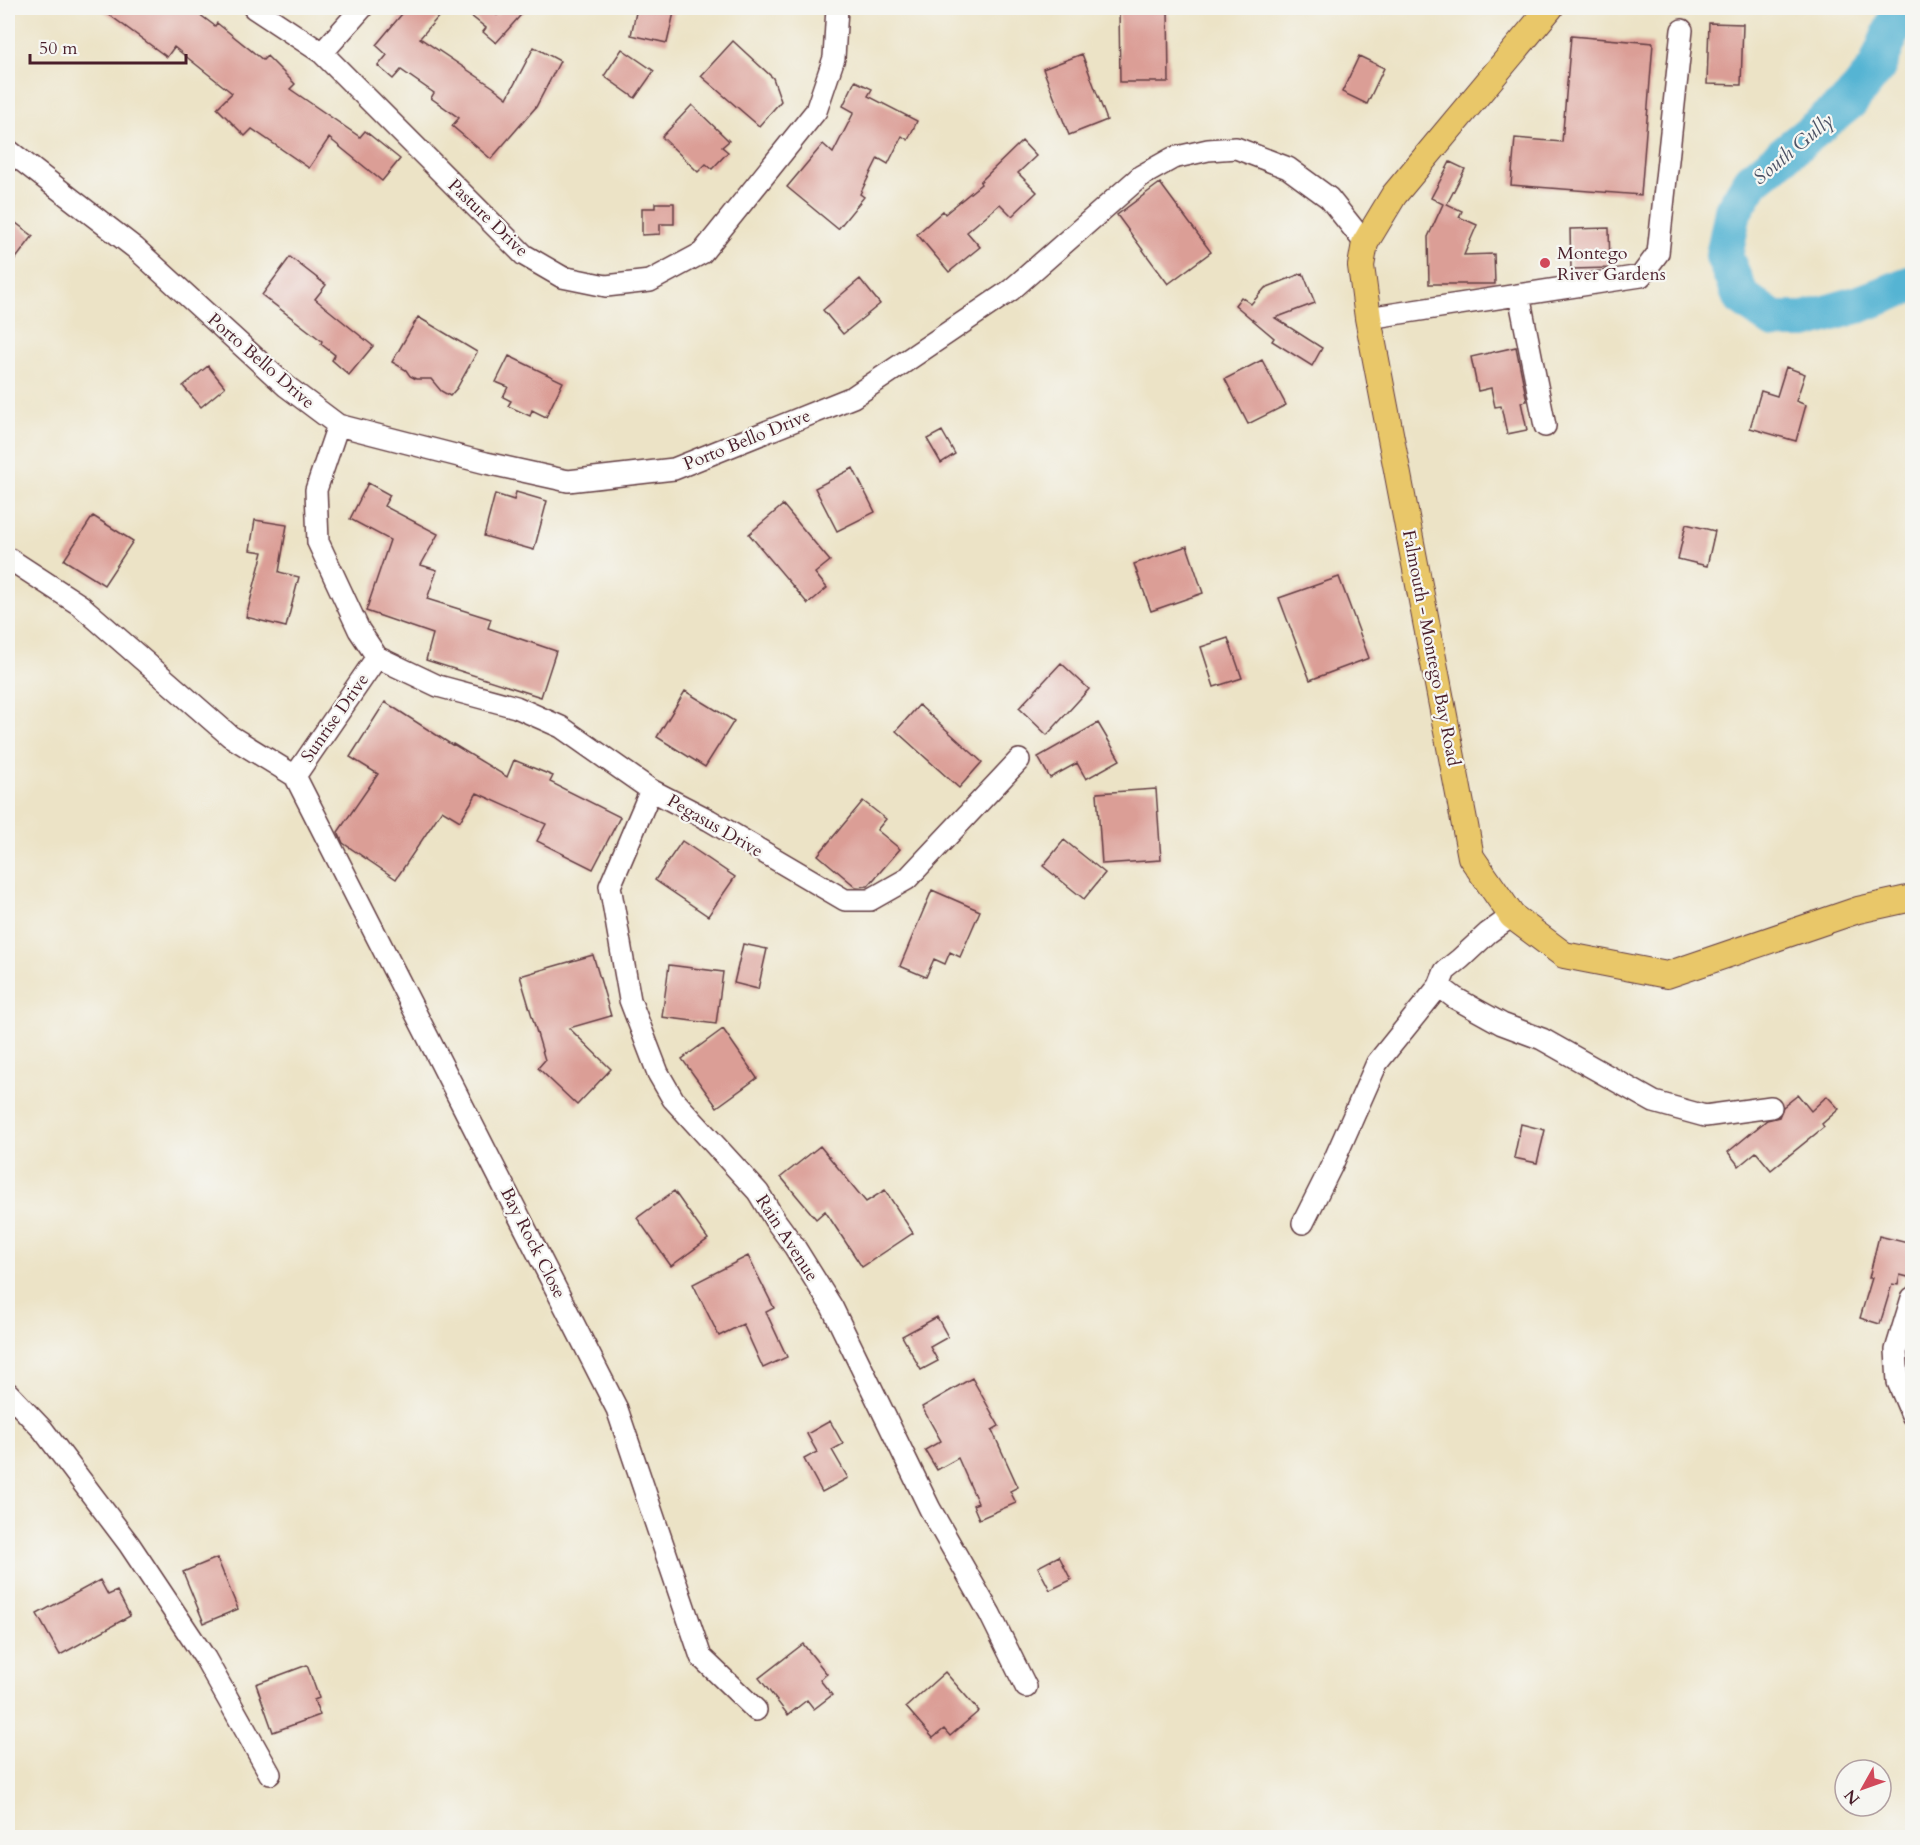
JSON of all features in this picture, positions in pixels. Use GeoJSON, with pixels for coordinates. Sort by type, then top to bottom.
{"type":"FeatureCollection","features":[{"type":"Feature","properties":{"kind":"main road","name":"Falmouth - Montego Bay Road"},"geometry":{"type":"LineString","coordinates":[[1550,8],[1394,195],[1365,243],[1361,266],[1368,318],[1471,857],[1512,916],[1564,955],[1667,975],[1858,910],[1912,898]]}},
{"type":"Feature","properties":{"kind":"street","name":"Pasture Drive"},"geometry":{"type":"LineString","coordinates":[[254,8],[322,53],[524,255],[562,277],[606,286],[650,281],[702,253],[816,111],[834,58],[837,8]]}},
{"type":"Feature","properties":{"kind":"street"},"geometry":{"type":"LineString","coordinates":[[322,53],[362,8]]}},
{"type":"Feature","properties":{"kind":"street"},"geometry":{"type":"LineString","coordinates":[[1368,318],[1641,276],[1658,253],[1682,30]]}},
{"type":"Feature","properties":{"kind":"street","name":"Porto Bello Drive"},"geometry":{"type":"LineString","coordinates":[[8,150],[135,248],[286,386],[338,425],[486,463],[568,481],[674,469],[853,397],[1011,290],[1141,176],[1173,158],[1208,150],[1236,148],[1288,168],[1329,198],[1365,243]]}},
{"type":"Feature","properties":{"kind":"street"},"geometry":{"type":"LineString","coordinates":[[1519,296],[1545,426]]}},
{"type":"Feature","properties":{"kind":"street","name":"Sunrise Drive"},"geometry":{"type":"LineString","coordinates":[[8,558],[80,605],[230,736],[295,776],[377,657],[359,630],[318,542],[316,490],[338,425]]}},
{"type":"Feature","properties":{"kind":"street","name":"Pegasus Drive"},"geometry":{"type":"LineString","coordinates":[[377,657],[438,686],[516,707],[561,727],[651,790],[709,820],[845,900],[870,900],[908,879],[1019,760]]}},
{"type":"Feature","properties":{"kind":"street","name":"Bay Rock Close"},"geometry":{"type":"LineString","coordinates":[[295,776],[617,1409],[701,1657],[756,1710]]}},
{"type":"Feature","properties":{"kind":"street","name":"Rain Avenue"},"geometry":{"type":"LineString","coordinates":[[651,790],[610,886],[630,1000],[658,1073],[673,1099],[758,1192],[832,1307],[930,1509],[990,1614],[1026,1687]]}},
{"type":"Feature","properties":{"kind":"street"},"geometry":{"type":"LineString","coordinates":[[1303,1223],[1332,1165],[1377,1063],[1439,986],[1445,971],[1488,933],[1512,916]]}},
{"type":"Feature","properties":{"kind":"street"},"geometry":{"type":"LineString","coordinates":[[1439,986],[1455,998],[1502,1024],[1542,1039],[1654,1102],[1705,1116],[1771,1107]]}},
{"type":"Feature","properties":{"kind":"street"},"geometry":{"type":"LineString","coordinates":[[1912,1298],[1896,1350],[1898,1382],[1912,1415]]}},
{"type":"Feature","properties":{"kind":"street"},"geometry":{"type":"LineString","coordinates":[[8,1393],[43,1430],[129,1544],[205,1658],[270,1774]]}},
{"type":"Feature","properties":{"kind":"building"},"geometry":{"type":"Polygon","coordinates":[[[100,8],[191,8],[215,26],[217,23],[263,60],[267,56],[295,84],[290,89],[360,137],[365,131],[400,159],[382,181],[329,138],[309,168],[252,129],[245,136],[217,108],[232,93],[174,47],[167,57],[100,8]]]}},
{"type":"Feature","properties":{"kind":"building"},"geometry":{"type":"Polygon","coordinates":[[[407,8],[446,8],[420,38],[507,98],[534,47],[560,61],[536,107],[491,159],[452,126],[459,118],[431,98],[434,93],[401,70],[393,79],[378,66],[387,55],[376,45],[407,8]]]}},
{"type":"Feature","properties":{"kind":"building"},"geometry":{"type":"Polygon","coordinates":[[[461,8],[488,8],[497,15],[504,8],[527,8],[496,43],[483,32],[486,28],[461,8]]]}},
{"type":"Feature","properties":{"kind":"building"},"geometry":{"type":"Polygon","coordinates":[[[637,8],[675,8],[667,43],[631,35],[637,8]]]}},
{"type":"Feature","properties":{"kind":"building"},"geometry":{"type":"Polygon","coordinates":[[[1119,8],[1168,8],[1169,82],[1120,82],[1119,8]]]}},
{"type":"Feature","properties":{"kind":"building"},"geometry":{"type":"Polygon","coordinates":[[[1709,23],[1743,24],[1741,85],[1707,84],[1709,23]]]}},
{"type":"Feature","properties":{"kind":"building"},"geometry":{"type":"Polygon","coordinates":[[[1571,36],[1653,43],[1641,195],[1511,185],[1515,138],[1562,142],[1571,36]]]}},
{"type":"Feature","properties":{"kind":"building"},"geometry":{"type":"Polygon","coordinates":[[[733,41],[773,78],[781,101],[759,126],[701,76],[733,41]]]}},
{"type":"Feature","properties":{"kind":"building"},"geometry":{"type":"Polygon","coordinates":[[[622,49],[654,71],[635,98],[604,76],[622,49]]]}},
{"type":"Feature","properties":{"kind":"building"},"geometry":{"type":"Polygon","coordinates":[[[1082,54],[1107,120],[1069,135],[1043,69],[1082,54]]]}},
{"type":"Feature","properties":{"kind":"building"},"geometry":{"type":"Polygon","coordinates":[[[1359,56],[1384,68],[1367,104],[1342,92],[1359,56]]]}},
{"type":"Feature","properties":{"kind":"building"},"geometry":{"type":"Polygon","coordinates":[[[855,81],[872,89],[868,96],[917,121],[908,140],[902,136],[888,164],[878,158],[860,194],[864,197],[838,229],[787,187],[823,144],[833,153],[854,112],[843,106],[855,81]]]}},
{"type":"Feature","properties":{"kind":"building"},"geometry":{"type":"Polygon","coordinates":[[[692,105],[729,141],[722,147],[728,152],[712,169],[706,164],[698,172],[662,137],[692,105]]]}},
{"type":"Feature","properties":{"kind":"building"},"geometry":{"type":"Polygon","coordinates":[[[1022,141],[1036,156],[1018,173],[1037,192],[1012,216],[1000,204],[967,232],[980,247],[949,272],[917,234],[943,211],[945,214],[981,184],[980,182],[1022,141]]]}},
{"type":"Feature","properties":{"kind":"building"},"geometry":{"type":"Polygon","coordinates":[[[1450,162],[1465,169],[1447,204],[1462,211],[1459,217],[1477,225],[1464,255],[1494,254],[1495,284],[1429,284],[1428,237],[1443,204],[1431,198],[1450,162]]]}},
{"type":"Feature","properties":{"kind":"building"},"geometry":{"type":"Polygon","coordinates":[[[1160,183],[1211,252],[1168,284],[1117,215],[1160,183]]]}},
{"type":"Feature","properties":{"kind":"building"},"geometry":{"type":"Polygon","coordinates":[[[655,203],[674,203],[674,224],[660,224],[660,234],[642,235],[642,208],[655,208],[655,203]]]}},
{"type":"Feature","properties":{"kind":"building"},"geometry":{"type":"Polygon","coordinates":[[[8,217],[33,236],[8,269],[8,217]]]}},
{"type":"Feature","properties":{"kind":"building"},"geometry":{"type":"Polygon","coordinates":[[[1609,228],[1610,268],[1571,269],[1570,229],[1609,228]]]}},
{"type":"Feature","properties":{"kind":"building"},"geometry":{"type":"Polygon","coordinates":[[[290,257],[326,285],[315,299],[373,346],[349,375],[332,360],[335,355],[321,344],[322,341],[262,295],[290,257]]]}},
{"type":"Feature","properties":{"kind":"building"},"geometry":{"type":"Polygon","coordinates":[[[1303,273],[1315,303],[1275,318],[1322,348],[1312,366],[1272,341],[1274,338],[1235,305],[1241,297],[1251,304],[1265,288],[1303,273]]]}},
{"type":"Feature","properties":{"kind":"building"},"geometry":{"type":"Polygon","coordinates":[[[860,279],[880,304],[843,334],[823,310],[860,279]]]}},
{"type":"Feature","properties":{"kind":"building"},"geometry":{"type":"Polygon","coordinates":[[[418,317],[477,352],[450,396],[441,391],[431,379],[416,379],[392,362],[418,317]]]}},
{"type":"Feature","properties":{"kind":"building"},"geometry":{"type":"Polygon","coordinates":[[[1516,347],[1527,401],[1521,402],[1527,430],[1507,434],[1501,406],[1495,407],[1491,388],[1478,391],[1471,357],[1516,347]]]}},
{"type":"Feature","properties":{"kind":"building"},"geometry":{"type":"Polygon","coordinates":[[[509,356],[563,382],[546,417],[532,410],[530,416],[508,406],[511,401],[503,397],[508,387],[496,382],[509,356]]]}},
{"type":"Feature","properties":{"kind":"building"},"geometry":{"type":"Polygon","coordinates":[[[1262,360],[1286,405],[1248,424],[1225,379],[1262,360]]]}},
{"type":"Feature","properties":{"kind":"building"},"geometry":{"type":"Polygon","coordinates":[[[208,366],[225,387],[201,407],[183,386],[208,366]]]}},
{"type":"Feature","properties":{"kind":"building"},"geometry":{"type":"Polygon","coordinates":[[[1786,367],[1805,374],[1796,401],[1806,405],[1796,441],[1750,428],[1761,391],[1777,396],[1786,367]]]}},
{"type":"Feature","properties":{"kind":"building"},"geometry":{"type":"Polygon","coordinates":[[[942,431],[955,454],[941,463],[927,439],[942,431]]]}},
{"type":"Feature","properties":{"kind":"building"},"geometry":{"type":"Polygon","coordinates":[[[853,468],[875,512],[837,531],[815,488],[853,468]]]}},
{"type":"Feature","properties":{"kind":"building"},"geometry":{"type":"Polygon","coordinates":[[[368,483],[390,495],[384,506],[438,534],[421,565],[437,570],[427,599],[491,619],[488,628],[556,651],[541,697],[426,660],[433,634],[366,611],[390,540],[350,519],[368,483]]]}},
{"type":"Feature","properties":{"kind":"building"},"geometry":{"type":"Polygon","coordinates":[[[516,492],[547,501],[534,550],[484,536],[495,494],[514,500],[516,492]]]}},
{"type":"Feature","properties":{"kind":"building"},"geometry":{"type":"Polygon","coordinates":[[[783,505],[830,561],[815,573],[827,588],[808,604],[749,534],[783,505]]]}},
{"type":"Feature","properties":{"kind":"building"},"geometry":{"type":"Polygon","coordinates":[[[93,516],[133,541],[104,585],[64,560],[93,516]]]}},
{"type":"Feature","properties":{"kind":"building"},"geometry":{"type":"Polygon","coordinates":[[[255,520],[287,525],[279,572],[299,577],[286,627],[246,617],[263,552],[250,550],[255,520]]]}},
{"type":"Feature","properties":{"kind":"building"},"geometry":{"type":"Polygon","coordinates":[[[1686,524],[1715,531],[1707,566],[1678,559],[1686,524]]]}},
{"type":"Feature","properties":{"kind":"building"},"geometry":{"type":"Polygon","coordinates":[[[1187,546],[1203,593],[1151,611],[1134,564],[1187,546]]]}},
{"type":"Feature","properties":{"kind":"building"},"geometry":{"type":"Polygon","coordinates":[[[1339,577],[1369,658],[1310,680],[1279,598],[1339,577]]]}},
{"type":"Feature","properties":{"kind":"building"},"geometry":{"type":"Polygon","coordinates":[[[1228,638],[1242,678],[1214,687],[1201,647],[1228,638]]]}},
{"type":"Feature","properties":{"kind":"building"},"geometry":{"type":"Polygon","coordinates":[[[1061,663],[1089,689],[1047,735],[1019,708],[1061,663]]]}},
{"type":"Feature","properties":{"kind":"building"},"geometry":{"type":"Polygon","coordinates":[[[685,691],[734,721],[705,767],[657,737],[685,691]]]}},
{"type":"Feature","properties":{"kind":"building"},"geometry":{"type":"Polygon","coordinates":[[[385,702],[507,777],[514,760],[553,776],[550,782],[620,817],[593,869],[537,841],[546,824],[477,793],[460,821],[442,810],[396,879],[343,843],[338,832],[378,774],[350,757],[385,702]]]}},
{"type":"Feature","properties":{"kind":"building"},"geometry":{"type":"Polygon","coordinates":[[[919,705],[982,762],[959,788],[896,731],[919,705]]]}},
{"type":"Feature","properties":{"kind":"building"},"geometry":{"type":"Polygon","coordinates":[[[1098,723],[1120,760],[1086,779],[1077,763],[1050,778],[1038,757],[1098,723]]]}},
{"type":"Feature","properties":{"kind":"building"},"geometry":{"type":"Polygon","coordinates":[[[1156,789],[1161,860],[1102,864],[1097,793],[1156,789]]]}},
{"type":"Feature","properties":{"kind":"building"},"geometry":{"type":"Polygon","coordinates":[[[863,801],[886,819],[877,830],[900,849],[868,886],[856,887],[818,855],[863,801]]]}},
{"type":"Feature","properties":{"kind":"building"},"geometry":{"type":"Polygon","coordinates":[[[1064,840],[1105,873],[1084,899],[1043,866],[1064,840]]]}},
{"type":"Feature","properties":{"kind":"building"},"geometry":{"type":"Polygon","coordinates":[[[682,841],[735,877],[708,916],[655,880],[682,841]]]}},
{"type":"Feature","properties":{"kind":"building"},"geometry":{"type":"Polygon","coordinates":[[[932,890],[980,911],[960,957],[950,952],[945,964],[934,959],[926,977],[900,966],[932,890]]]}},
{"type":"Feature","properties":{"kind":"building"},"geometry":{"type":"Polygon","coordinates":[[[743,944],[767,949],[758,989],[734,983],[743,944]]]}},
{"type":"Feature","properties":{"kind":"building"},"geometry":{"type":"Polygon","coordinates":[[[593,955],[611,1016],[569,1028],[611,1069],[577,1105],[538,1068],[545,1060],[520,976],[593,955]]]}},
{"type":"Feature","properties":{"kind":"building"},"geometry":{"type":"Polygon","coordinates":[[[669,965],[723,972],[716,1024],[662,1017],[669,965]]]}},
{"type":"Feature","properties":{"kind":"building"},"geometry":{"type":"Polygon","coordinates":[[[723,1029],[757,1078],[717,1107],[682,1059],[723,1029]]]}},
{"type":"Feature","properties":{"kind":"building"},"geometry":{"type":"Polygon","coordinates":[[[1798,1095],[1811,1111],[1827,1096],[1839,1109],[1822,1124],[1824,1127],[1771,1170],[1756,1152],[1739,1166],[1728,1152],[1767,1120],[1779,1117],[1783,1107],[1798,1095]]]}},
{"type":"Feature","properties":{"kind":"building"},"geometry":{"type":"Polygon","coordinates":[[[1521,1124],[1545,1130],[1537,1163],[1514,1158],[1521,1124]]]}},
{"type":"Feature","properties":{"kind":"building"},"geometry":{"type":"Polygon","coordinates":[[[820,1146],[866,1202],[885,1190],[913,1233],[862,1267],[825,1211],[816,1219],[781,1177],[820,1146]]]}},
{"type":"Feature","properties":{"kind":"building"},"geometry":{"type":"Polygon","coordinates":[[[674,1191],[708,1239],[671,1266],[637,1218],[674,1191]]]}},
{"type":"Feature","properties":{"kind":"building"},"geometry":{"type":"Polygon","coordinates":[[[1879,1236],[1912,1244],[1912,1278],[1900,1275],[1898,1285],[1892,1284],[1880,1324],[1860,1318],[1872,1278],[1869,1278],[1879,1236]]]}},
{"type":"Feature","properties":{"kind":"building"},"geometry":{"type":"Polygon","coordinates":[[[748,1256],[774,1308],[766,1312],[787,1357],[763,1368],[743,1324],[719,1336],[693,1284],[748,1256]]]}},
{"type":"Feature","properties":{"kind":"building"},"geometry":{"type":"Polygon","coordinates":[[[937,1317],[948,1337],[930,1347],[938,1361],[921,1370],[902,1336],[937,1317]]]}},
{"type":"Feature","properties":{"kind":"building"},"geometry":{"type":"Polygon","coordinates":[[[972,1378],[999,1426],[992,1430],[1018,1487],[1010,1491],[1016,1503],[979,1519],[973,1505],[978,1503],[958,1458],[937,1470],[925,1450],[941,1441],[922,1407],[972,1378]]]}},
{"type":"Feature","properties":{"kind":"building"},"geometry":{"type":"Polygon","coordinates":[[[830,1421],[843,1444],[832,1450],[848,1478],[822,1492],[804,1459],[817,1452],[807,1434],[830,1421]]]}},
{"type":"Feature","properties":{"kind":"building"},"geometry":{"type":"Polygon","coordinates":[[[1059,1556],[1071,1580],[1050,1590],[1038,1567],[1059,1556]]]}},
{"type":"Feature","properties":{"kind":"building"},"geometry":{"type":"Polygon","coordinates":[[[217,1558],[238,1609],[204,1623],[183,1572],[217,1558]]]}},
{"type":"Feature","properties":{"kind":"building"},"geometry":{"type":"Polygon","coordinates":[[[100,1580],[108,1595],[117,1591],[130,1616],[60,1655],[37,1614],[100,1580]]]}},
{"type":"Feature","properties":{"kind":"building"},"geometry":{"type":"Polygon","coordinates":[[[803,1644],[827,1674],[820,1680],[832,1695],[814,1709],[807,1700],[788,1715],[759,1678],[803,1644]]]}},
{"type":"Feature","properties":{"kind":"building"},"geometry":{"type":"Polygon","coordinates":[[[307,1665],[319,1698],[314,1700],[320,1715],[273,1732],[256,1684],[307,1665]]]}},
{"type":"Feature","properties":{"kind":"building"},"geometry":{"type":"Polygon","coordinates":[[[945,1672],[979,1711],[950,1736],[944,1729],[933,1738],[906,1707],[945,1672]]]}},
{"type":"Feature","properties":{"kind":"waterway","name":"South Gully"},"geometry":{"type":"LineString","coordinates":[[1901,8],[1877,67],[1850,101],[1752,180],[1733,211],[1724,256],[1741,297],[1774,320],[1805,320],[1860,304],[1912,284]]}},
{"type":"Feature","properties":{"kind":"place","name":"Montego River Gardens"},"geometry":{"type":"Point","coordinates":[1545,263]}}]}
